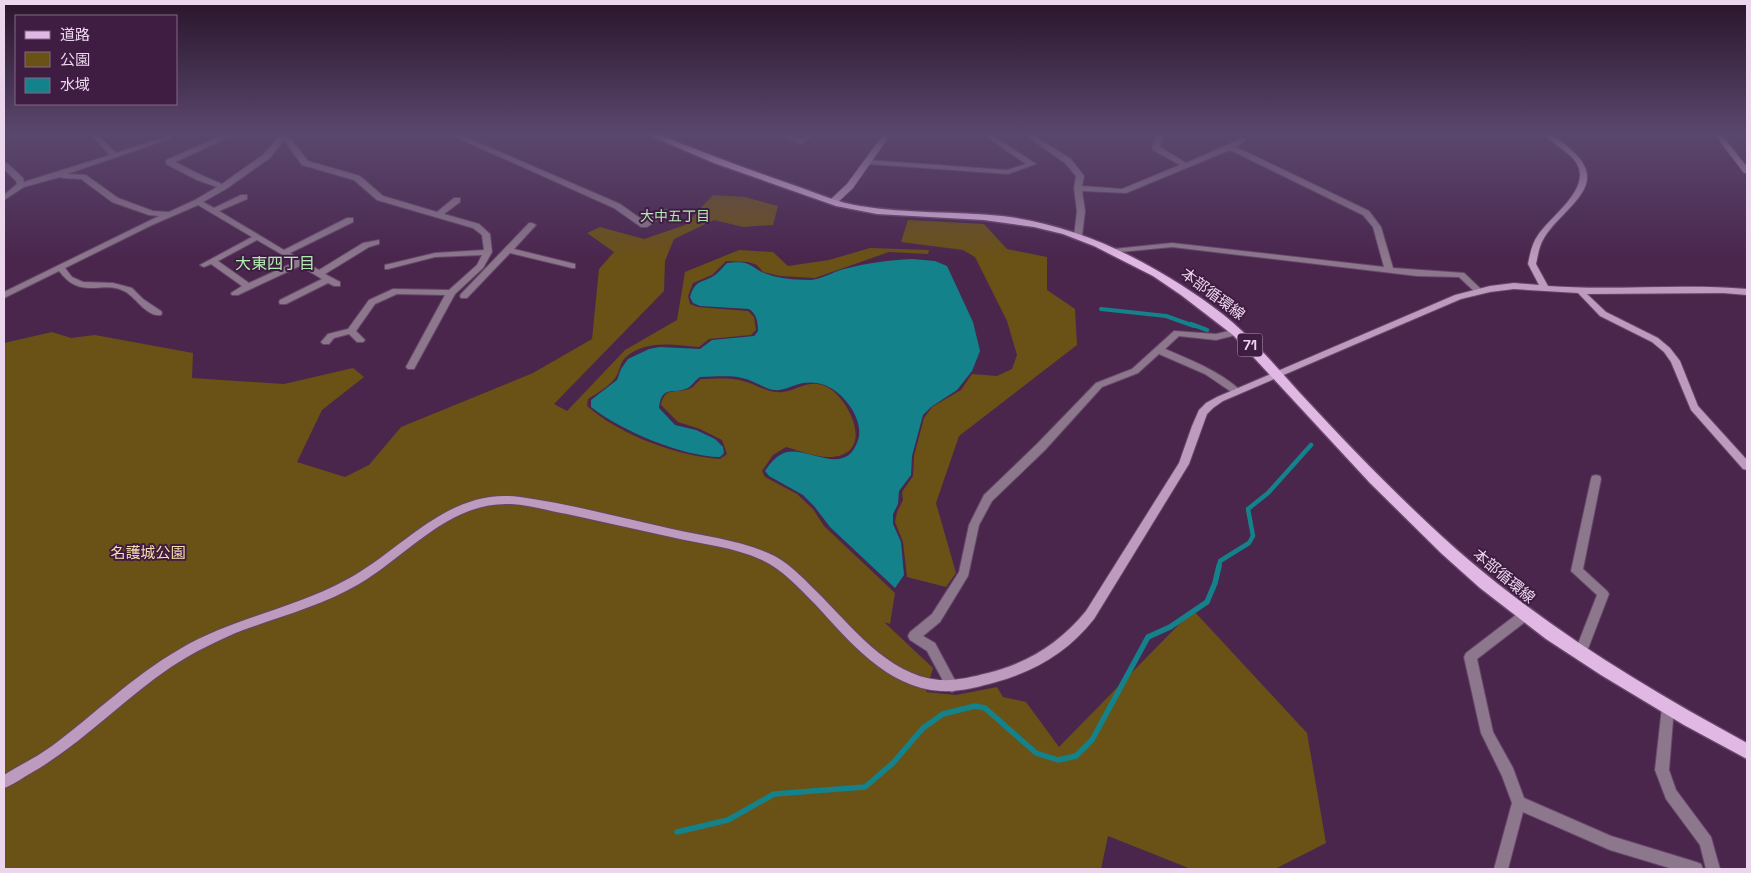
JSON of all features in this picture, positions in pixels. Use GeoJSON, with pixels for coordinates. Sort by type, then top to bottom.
{"type":"FeatureCollection","features":[{"type":"Feature","properties":{"kind":"main road","name":"本部循環線"},"geometry":{"type":"LineString","coordinates":[[762,176],[833,202],[872,211],[1004,219],[1078,236],[1113,251],[1182,289],[1237,332],[1408,514],[1461,562],[1525,615],[1580,654],[1668,707],[1747,751]]}},
{"type":"Feature","properties":{"kind":"street"},"geometry":{"type":"LineString","coordinates":[[15,176],[20,180],[20,185]]}},
{"type":"Feature","properties":{"kind":"street"},"geometry":{"type":"LineString","coordinates":[[4,198],[20,185],[54,176]]}},
{"type":"Feature","properties":{"kind":"street"},"geometry":{"type":"LineString","coordinates":[[67,176],[83,177],[115,200],[152,213],[171,214]]}},
{"type":"Feature","properties":{"kind":"street"},"geometry":{"type":"LineString","coordinates":[[195,176],[223,187]]}},
{"type":"Feature","properties":{"kind":"street"},"geometry":{"type":"LineString","coordinates":[[4,295],[198,202],[239,176]]}},
{"type":"Feature","properties":{"kind":"street"},"geometry":{"type":"LineString","coordinates":[[349,176],[357,178],[380,198],[476,226],[486,234],[488,252],[476,269],[450,293],[411,367]]}},
{"type":"Feature","properties":{"kind":"street"},"geometry":{"type":"LineString","coordinates":[[548,176],[617,206],[644,225],[665,212]]}},
{"type":"Feature","properties":{"kind":"street"},"geometry":{"type":"LineString","coordinates":[[833,202],[848,189],[858,176]]}},
{"type":"Feature","properties":{"kind":"street"},"geometry":{"type":"LineString","coordinates":[[1078,236],[1081,211],[1078,188],[1080,176]]}},
{"type":"Feature","properties":{"kind":"street"},"geometry":{"type":"LineString","coordinates":[[1078,188],[1123,191],[1159,176]]}},
{"type":"Feature","properties":{"kind":"street"},"geometry":{"type":"LineString","coordinates":[[1291,176],[1366,213],[1377,226],[1389,270]]}},
{"type":"Feature","properties":{"kind":"street"},"geometry":{"type":"LineString","coordinates":[[1544,287],[1532,264],[1536,247],[1542,235],[1585,182],[1586,176]]}},
{"type":"Feature","properties":{"kind":"street"},"geometry":{"type":"LineString","coordinates":[[214,211],[244,197]]}},
{"type":"Feature","properties":{"kind":"street"},"geometry":{"type":"LineString","coordinates":[[439,215],[457,200]]}},
{"type":"Feature","properties":{"kind":"street"},"geometry":{"type":"LineString","coordinates":[[198,202],[333,281],[284,302]]}},
{"type":"Feature","properties":{"kind":"street"},"geometry":{"type":"LineString","coordinates":[[284,253],[350,220]]}},
{"type":"Feature","properties":{"kind":"street"},"geometry":{"type":"LineString","coordinates":[[464,296],[491,273],[532,225]]}},
{"type":"Feature","properties":{"kind":"street"},"geometry":{"type":"LineString","coordinates":[[204,265],[258,237]]}},
{"type":"Feature","properties":{"kind":"street"},"geometry":{"type":"LineString","coordinates":[[319,274],[366,245],[376,242]]}},
{"type":"Feature","properties":{"kind":"street"},"geometry":{"type":"LineString","coordinates":[[1113,251],[1172,246],[1389,270],[1461,275],[1480,291]]}},
{"type":"Feature","properties":{"kind":"street"},"geometry":{"type":"LineString","coordinates":[[509,250],[572,266]]}},
{"type":"Feature","properties":{"kind":"street"},"geometry":{"type":"LineString","coordinates":[[388,268],[435,255],[488,252]]}},
{"type":"Feature","properties":{"kind":"street"},"geometry":{"type":"LineString","coordinates":[[212,261],[249,287]]}},
{"type":"Feature","properties":{"kind":"street"},"geometry":{"type":"LineString","coordinates":[[235,293],[300,263]]}},
{"type":"Feature","properties":{"kind":"street"},"geometry":{"type":"LineString","coordinates":[[60,267],[69,279],[81,285],[113,286],[129,290],[140,301],[158,313]]}},
{"type":"Feature","properties":{"kind":"street"},"geometry":{"type":"LineString","coordinates":[[476,269],[491,273]]}},
{"type":"Feature","properties":{"kind":"street"},"geometry":{"type":"LineString","coordinates":[[4,782],[54,752],[162,667],[202,642],[330,595],[358,580],[457,510],[489,500],[512,500],[580,513],[707,541],[765,557],[792,574],[878,661],[900,675],[930,684],[952,686],[984,681],[1013,671],[1050,654],[1076,634],[1090,615],[1184,464],[1192,446],[1196,425],[1205,408],[1236,391],[1278,375],[1458,297],[1499,287],[1747,292]]}},
{"type":"Feature","properties":{"kind":"street"},"geometry":{"type":"LineString","coordinates":[[1580,290],[1603,314],[1655,340],[1667,350],[1675,361],[1694,408],[1747,466]]}},
{"type":"Feature","properties":{"kind":"street"},"geometry":{"type":"LineString","coordinates":[[326,342],[331,336],[351,331],[372,302],[396,291],[450,293]]}},
{"type":"Feature","properties":{"kind":"street"},"geometry":{"type":"LineString","coordinates":[[351,331],[360,340]]}},
{"type":"Feature","properties":{"kind":"street"},"geometry":{"type":"LineString","coordinates":[[952,686],[931,648],[914,636],[936,618],[964,573],[974,525],[988,498],[1041,447],[1099,385],[1135,371],[1177,333],[1216,337],[1237,332]]}},
{"type":"Feature","properties":{"kind":"street"},"geometry":{"type":"LineString","coordinates":[[1158,350],[1196,366],[1226,382],[1236,391]]}},
{"type":"Feature","properties":{"kind":"street"},"geometry":{"type":"LineString","coordinates":[[1580,654],[1603,594],[1578,571],[1596,479]]}},
{"type":"Feature","properties":{"kind":"street"},"geometry":{"type":"LineString","coordinates":[[1501,869],[1519,803],[1508,773],[1487,733],[1470,657],[1525,615]]}},
{"type":"Feature","properties":{"kind":"street"},"geometry":{"type":"LineString","coordinates":[[1668,707],[1662,770],[1671,794],[1706,842],[1713,869]]}},
{"type":"Feature","properties":{"kind":"street"},"geometry":{"type":"LineString","coordinates":[[1519,803],[1610,843],[1696,869]]}},
{"type":"Feature","properties":{"kind":"green space","name":"名護城公園"},"geometry":{"type":"Polygon","coordinates":[[[713,195],[745,197],[778,206],[773,225],[743,227],[714,220],[674,239],[665,261],[664,291],[554,404],[567,411],[625,350],[677,320],[685,272],[739,250],[773,252],[788,266],[829,260],[870,248],[929,250],[928,254],[889,252],[815,278],[780,276],[763,272],[757,265],[748,262],[726,261],[712,275],[693,283],[688,296],[690,304],[698,307],[748,311],[754,317],[756,330],[751,335],[709,339],[699,347],[660,345],[642,348],[633,352],[622,362],[615,379],[588,399],[587,406],[632,435],[686,454],[720,459],[727,454],[722,440],[700,429],[678,422],[661,405],[665,395],[690,388],[701,379],[738,380],[778,392],[810,384],[827,387],[842,400],[853,420],[855,441],[851,449],[842,455],[828,457],[786,447],[773,455],[762,471],[765,477],[797,494],[813,509],[824,526],[895,593],[890,624],[884,622],[933,668],[926,692],[956,695],[997,687],[1003,697],[1026,702],[1059,747],[1193,610],[1307,733],[1326,843],[1275,869],[1191,869],[1108,836],[1101,869],[4,869],[4,343],[52,332],[71,338],[95,335],[193,353],[192,378],[284,384],[353,368],[364,377],[322,410],[297,462],[345,477],[369,465],[401,427],[533,373],[592,339],[599,269],[614,252],[587,233],[600,227],[644,239],[685,225],[713,195]]]}},
{"type":"Feature","properties":{"kind":"green space"},"geometry":{"type":"Polygon","coordinates":[[[908,220],[984,224],[1007,249],[1047,257],[1047,290],[1075,309],[1077,345],[959,436],[936,503],[956,573],[946,587],[907,577],[903,542],[895,522],[897,512],[903,500],[902,492],[913,476],[914,456],[924,418],[932,407],[961,390],[972,374],[997,376],[1012,369],[1017,355],[1007,321],[975,257],[963,250],[901,242],[908,220]]]}},
{"type":"Feature","properties":{"kind":"water"},"geometry":{"type":"Polygon","coordinates":[[[912,259],[935,261],[947,266],[973,322],[980,351],[972,371],[957,390],[931,407],[923,415],[912,456],[911,475],[899,491],[898,504],[893,514],[893,524],[901,542],[904,575],[895,588],[830,527],[803,495],[769,476],[765,471],[774,459],[787,452],[806,453],[836,459],[845,457],[852,451],[859,436],[858,422],[849,405],[832,389],[819,384],[804,383],[774,390],[746,379],[721,376],[700,377],[688,388],[665,393],[660,401],[659,408],[675,425],[696,430],[715,439],[723,447],[724,453],[720,457],[688,452],[652,441],[618,425],[591,407],[591,400],[617,380],[621,369],[628,359],[649,349],[660,347],[700,349],[712,340],[754,336],[758,331],[757,322],[754,313],[749,309],[700,306],[693,303],[690,297],[697,284],[715,275],[727,263],[748,264],[766,274],[778,277],[811,280],[861,265],[912,259]]]}},
{"type":"Feature","properties":{"kind":"waterway"},"geometry":{"type":"LineString","coordinates":[[1101,309],[1166,316],[1194,326]]}},
{"type":"Feature","properties":{"kind":"waterway"},"geometry":{"type":"LineString","coordinates":[[1191,324],[1207,330]]}},
{"type":"Feature","properties":{"kind":"waterway"},"geometry":{"type":"LineString","coordinates":[[1219,567],[1220,561],[1249,543],[1253,536],[1248,509],[1268,493],[1311,445]]}},
{"type":"Feature","properties":{"kind":"waterway"},"geometry":{"type":"LineString","coordinates":[[677,832],[728,820],[774,794],[865,787],[893,763],[923,728],[943,714],[975,706],[985,708],[1036,753],[1058,760],[1076,756],[1092,740],[1148,637],[1170,627],[1207,602],[1215,583],[1219,566]]}},
{"type":"Feature","properties":{"kind":"district","name":"大中五丁目"},"geometry":{"type":"Point","coordinates":[675,216]}},
{"type":"Feature","properties":{"kind":"district","name":"大東四丁目"},"geometry":{"type":"Point","coordinates":[275,263]}}]}
